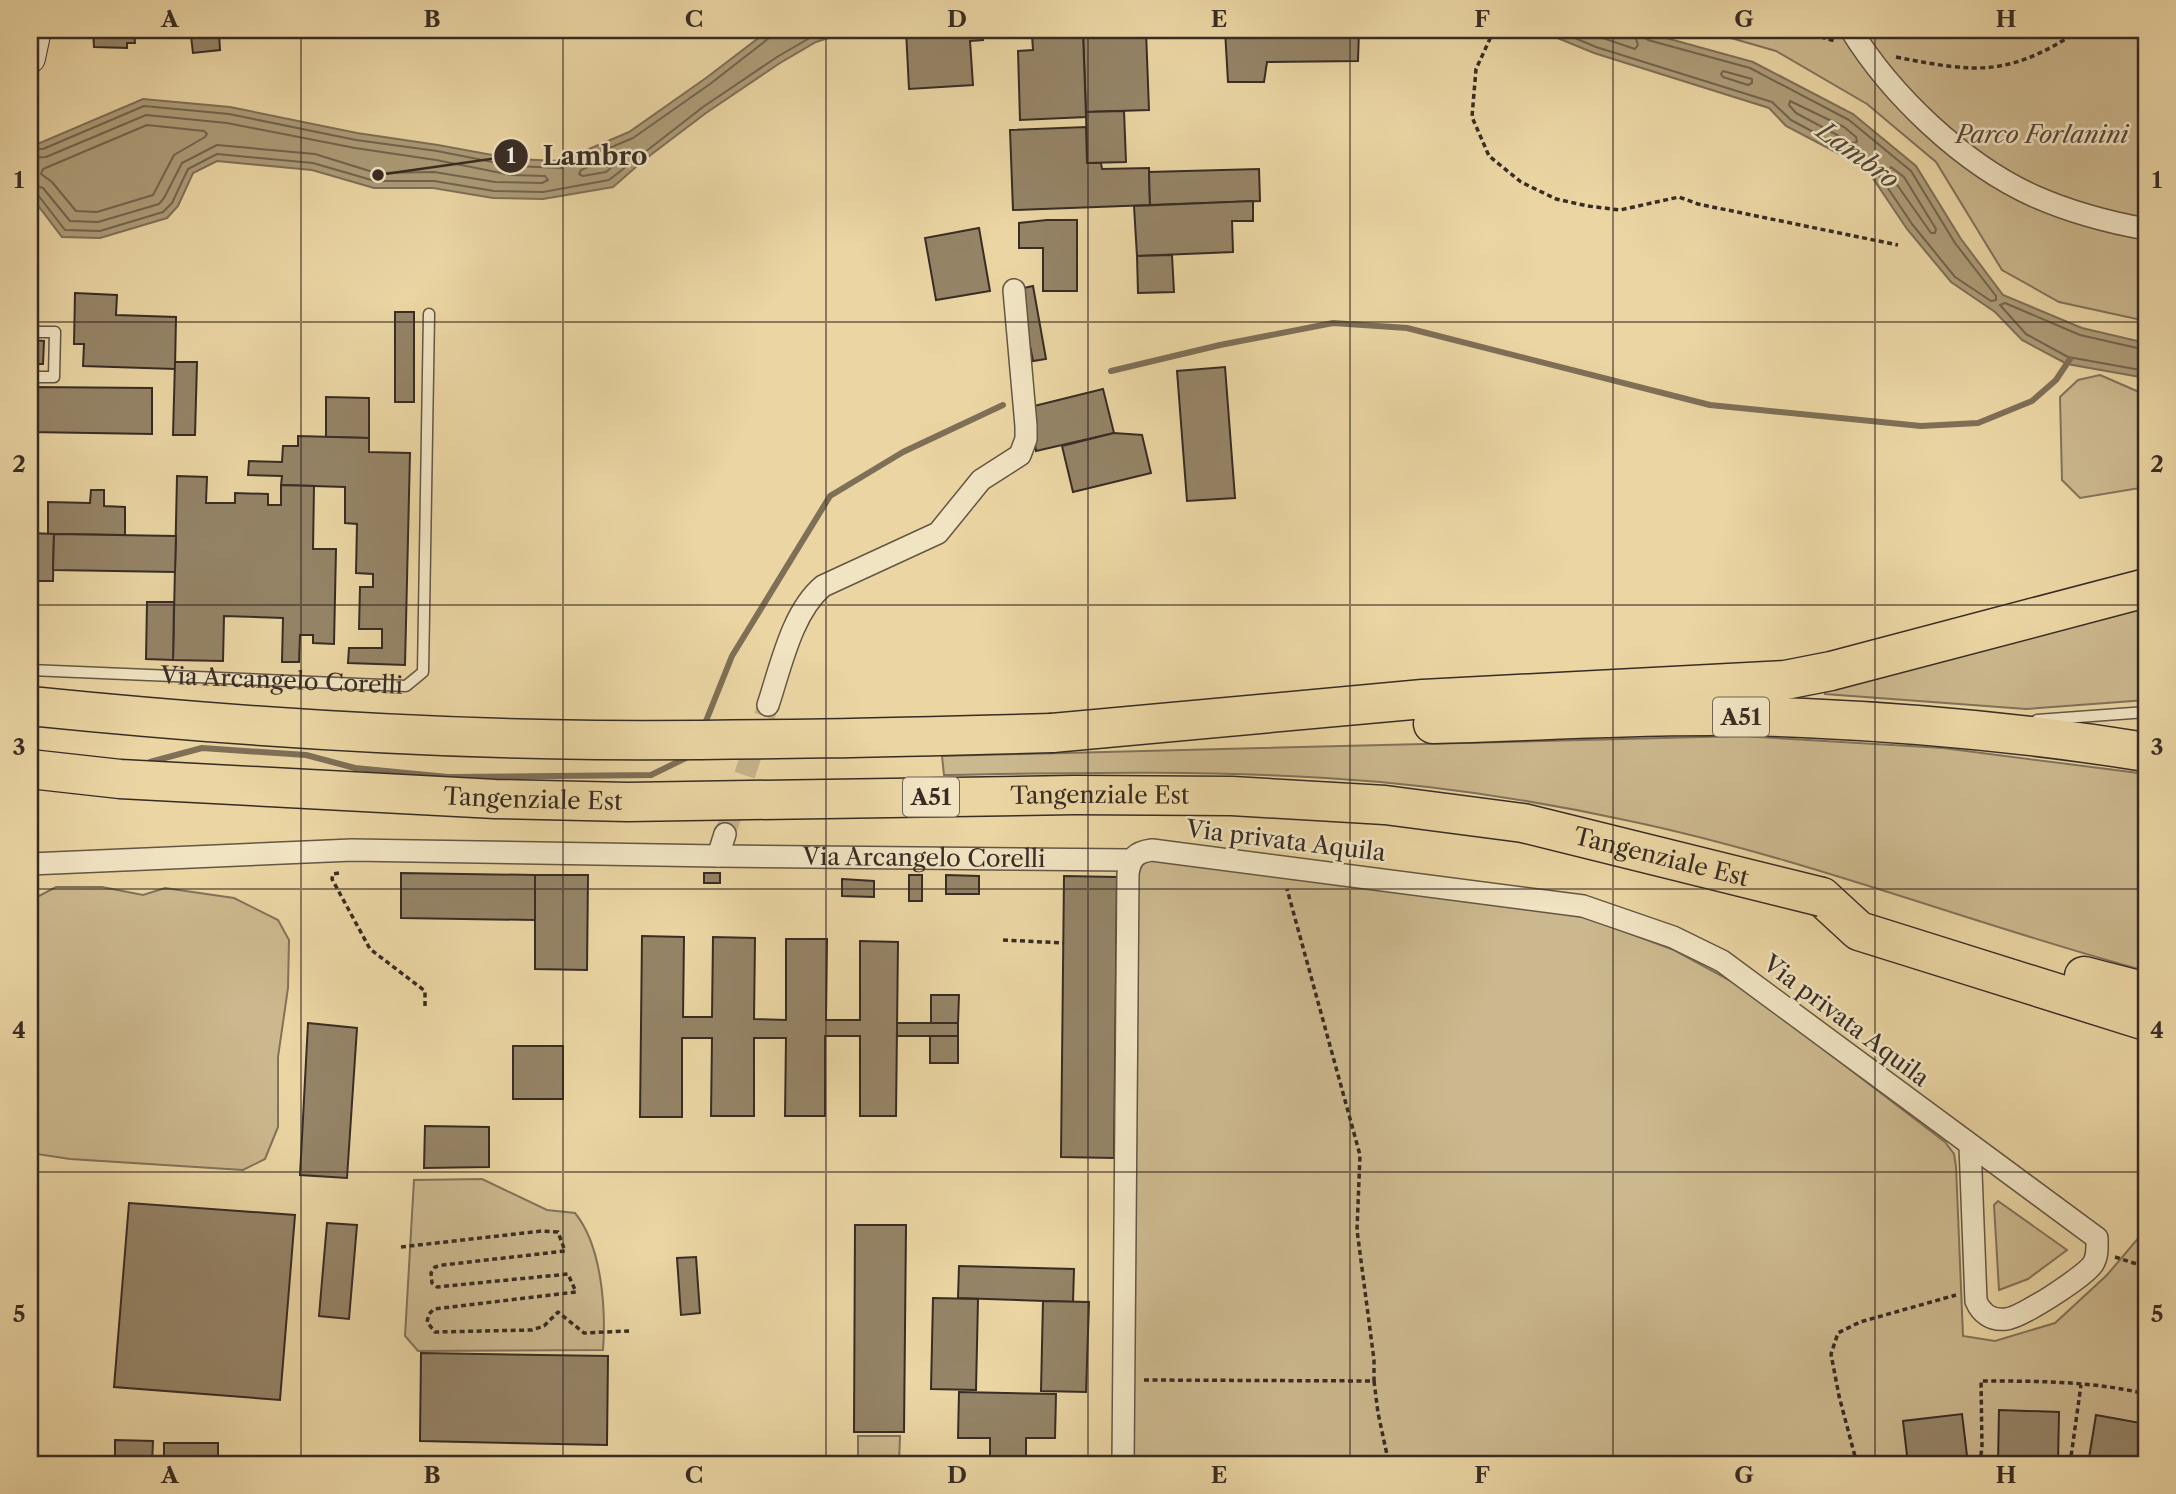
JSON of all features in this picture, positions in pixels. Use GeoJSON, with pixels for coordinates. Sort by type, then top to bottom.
{"type":"FeatureCollection","features":[{"type":"Feature","properties":{"kind":"highway"},"geometry":{"type":"LineString","coordinates":[[1540,707],[1785,680],[1831,671],[2146,588]]}},
{"type":"Feature","properties":{"kind":"highway","name":"A51"},"geometry":{"type":"LineString","coordinates":[[30,706],[351,732],[594,740],[1052,733],[1540,707],[1941,727],[2065,739],[2146,752]]}},
{"type":"Feature","properties":{"kind":"highway","name":"Tangenziale Est"},"geometry":{"type":"LineString","coordinates":[[30,769],[120,779],[508,799],[628,802],[1074,795],[1232,796],[1385,805],[1523,823],[1822,897],[1886,919],[1984,959],[2038,964],[2146,992]]}},
{"type":"Feature","properties":{"kind":"highway"},"geometry":{"type":"LineString","coordinates":[[1984,959],[2146,1021]]}},
{"type":"Feature","properties":{"kind":"street"},"geometry":{"type":"LineString","coordinates":[[1851,30],[1892,87],[1920,116],[1992,171],[2031,195],[2072,211],[2146,229]]}},
{"type":"Feature","properties":{"kind":"street"},"geometry":{"type":"LineString","coordinates":[[768,705],[799,618],[813,594],[823,586],[938,533],[981,480],[1020,455],[1026,439],[1026,426],[1014,290]]}},
{"type":"Feature","properties":{"kind":"street"},"geometry":{"type":"LineString","coordinates":[[718,856],[725,834]]}},
{"type":"Feature","properties":{"kind":"street","name":"Via Arcangelo Corelli"},"geometry":{"type":"LineString","coordinates":[[30,864],[352,850],[1130,860]]}},
{"type":"Feature","properties":{"kind":"street","name":"Via privata Aquila"},"geometry":{"type":"LineString","coordinates":[[1130,860],[1140,851],[1152,850],[1583,906],[1673,937],[1722,961],[2097,1238],[2098,1252]]}},
{"type":"Feature","properties":{"kind":"street"},"geometry":{"type":"LineString","coordinates":[[1123,1464],[1130,860]]}},
{"type":"Feature","properties":{"kind":"street"},"geometry":{"type":"LineString","coordinates":[[1970,1146],[1976,1301],[1981,1311],[1992,1318],[2006,1320],[2024,1313],[2076,1279],[2093,1264],[2098,1252]]}},
{"type":"Feature","properties":{"kind":"lane","name":"Via Arcangelo Corelli"},"geometry":{"type":"LineString","coordinates":[[30,670],[406,686],[424,672],[429,314]]}},
{"type":"Feature","properties":{"kind":"lane"},"geometry":{"type":"LineString","coordinates":[[30,332],[55,332],[54,377],[30,377]]}},
{"type":"Feature","properties":{"kind":"lane"},"geometry":{"type":"LineString","coordinates":[[2021,721],[2146,712]]}},
{"type":"Feature","properties":{"kind":"lane"},"geometry":{"type":"LineString","coordinates":[[1941,727],[2007,722]]}},
{"type":"Feature","properties":{"kind":"path"},"geometry":{"type":"LineString","coordinates":[[1494,30],[1476,69],[1472,117],[1489,156],[1521,182],[1556,198],[1588,206],[1620,210],[1679,197],[1698,204],[1898,245]]}},
{"type":"Feature","properties":{"kind":"path"},"geometry":{"type":"LineString","coordinates":[[1796,30],[1864,51],[1949,68],[1980,70],[2010,65],[2050,50],[2080,30]]}},
{"type":"Feature","properties":{"kind":"path"},"geometry":{"type":"LineString","coordinates":[[30,102],[33,52]]}},
{"type":"Feature","properties":{"kind":"path"},"geometry":{"type":"LineString","coordinates":[[30,132],[36,114],[33,52]]}},
{"type":"Feature","properties":{"kind":"path"},"geometry":{"type":"LineString","coordinates":[[1281,866],[1360,1155],[1357,1230],[1378,1413],[1389,1464]]}},
{"type":"Feature","properties":{"kind":"path"},"geometry":{"type":"LineString","coordinates":[[348,872],[333,874],[332,880],[364,942],[377,957],[425,990],[425,1007]]}},
{"type":"Feature","properties":{"kind":"path"},"geometry":{"type":"LineString","coordinates":[[1003,940],[1063,943]]}},
{"type":"Feature","properties":{"kind":"path"},"geometry":{"type":"LineString","coordinates":[[401,1247],[542,1231],[558,1232],[565,1251],[443,1265],[435,1267],[431,1273],[432,1283],[437,1287],[568,1273],[576,1292],[434,1309],[427,1322],[435,1332],[532,1330],[544,1326],[558,1311],[584,1333],[629,1331]]}},
{"type":"Feature","properties":{"kind":"path"},"geometry":{"type":"LineString","coordinates":[[2098,1252],[2146,1268]]}},
{"type":"Feature","properties":{"kind":"path"},"geometry":{"type":"LineString","coordinates":[[1857,1464],[1831,1354],[1838,1333],[1860,1322],[1911,1310],[1962,1293],[1975,1277]]}},
{"type":"Feature","properties":{"kind":"path"},"geometry":{"type":"LineString","coordinates":[[1124,1379],[1374,1381]]}},
{"type":"Feature","properties":{"kind":"path"},"geometry":{"type":"LineString","coordinates":[[1980,1464],[1981,1381],[2033,1381],[2123,1388],[2146,1394]]}},
{"type":"Feature","properties":{"kind":"path"},"geometry":{"type":"LineString","coordinates":[[2070,1464],[2081,1385]]}},
{"type":"Feature","properties":{"kind":"green space","name":"Parco Forlanini"},"geometry":{"type":"Polygon","coordinates":[[[1703,30],[2146,30],[2146,321],[2059,302],[2002,270],[1936,162],[1867,104],[1776,51],[1703,30]]]}},
{"type":"Feature","properties":{"kind":"green space"},"geometry":{"type":"Polygon","coordinates":[[[2100,375],[2146,395],[2146,487],[2080,498],[2062,480],[2060,397],[2078,380],[2100,375]]]}},
{"type":"Feature","properties":{"kind":"green space"},"geometry":{"type":"Polygon","coordinates":[[[2146,597],[2146,700],[2026,709],[1825,694],[1824,686],[2146,597]]]}},
{"type":"Feature","properties":{"kind":"green space"},"geometry":{"type":"Polygon","coordinates":[[[1742,736],[1943,748],[2146,774],[2146,971],[1757,853],[1691,835],[1551,805],[1401,784],[1278,775],[944,775],[942,756],[1742,736]]]}},
{"type":"Feature","properties":{"kind":"green space"},"geometry":{"type":"Polygon","coordinates":[[[1154,858],[1577,914],[1674,950],[1742,987],[1945,1142],[1954,1154],[1963,1336],[1995,1341],[2055,1323],[2107,1275],[2146,1229],[2146,1464],[1131,1464],[1136,887],[1143,865],[1154,858]]]}},
{"type":"Feature","properties":{"kind":"green space"},"geometry":{"type":"Polygon","coordinates":[[[56,887],[102,887],[143,895],[165,888],[234,898],[278,920],[289,940],[288,988],[278,1057],[278,1127],[265,1159],[243,1170],[70,1159],[30,1153],[30,904],[35,898],[56,887]]]}},
{"type":"Feature","properties":{"kind":"green space"},"geometry":{"type":"Polygon","coordinates":[[[482,1179],[547,1210],[575,1213],[584,1227],[597,1260],[603,1297],[603,1350],[418,1351],[405,1336],[414,1180],[482,1179]]]}},
{"type":"Feature","properties":{"kind":"green space"},"geometry":{"type":"Polygon","coordinates":[[[1998,1201],[2067,1250],[2028,1279],[1999,1290],[1994,1205],[1998,1201]]]}},
{"type":"Feature","properties":{"kind":"green space"},"geometry":{"type":"Polygon","coordinates":[[[858,1436],[900,1436],[899,1464],[858,1464],[858,1436]]]}},
{"type":"Feature","properties":{"kind":"water"},"geometry":{"type":"Polygon","coordinates":[[[769,30],[853,30],[816,42],[780,63],[706,113],[613,187],[543,199],[493,198],[433,188],[374,188],[312,170],[217,161],[193,173],[178,206],[167,218],[100,238],[62,237],[30,195],[30,142],[40,143],[143,99],[230,107],[357,133],[514,159],[561,161],[629,132],[769,30]]]}},
{"type":"Feature","properties":{"kind":"water"},"geometry":{"type":"Polygon","coordinates":[[[1538,30],[1637,30],[1753,62],[1853,114],[1916,166],[1961,239],[2003,295],[2082,328],[2146,343],[2146,378],[2067,364],[2022,340],[1995,312],[1951,282],[1907,229],[1866,168],[1786,126],[1769,108],[1594,53],[1538,30]]]}},
{"type":"Feature","properties":{"kind":"building"},"geometry":{"type":"Polygon","coordinates":[[[93,30],[134,30],[135,43],[127,43],[127,48],[94,47],[93,30]]]}},
{"type":"Feature","properties":{"kind":"building"},"geometry":{"type":"Polygon","coordinates":[[[186,30],[223,30],[223,33],[219,33],[220,50],[193,53],[191,36],[187,36],[186,30]]]}},
{"type":"Feature","properties":{"kind":"building"},"geometry":{"type":"Polygon","coordinates":[[[906,30],[983,30],[983,40],[970,41],[973,85],[909,89],[906,30]]]}},
{"type":"Feature","properties":{"kind":"building"},"geometry":{"type":"Polygon","coordinates":[[[1225,30],[1359,30],[1358,61],[1267,62],[1264,82],[1228,82],[1225,30]]]}},
{"type":"Feature","properties":{"kind":"building"},"geometry":{"type":"Polygon","coordinates":[[[1146,31],[1149,110],[1086,112],[1083,33],[1146,31]]]}},
{"type":"Feature","properties":{"kind":"building"},"geometry":{"type":"Polygon","coordinates":[[[1083,33],[1086,117],[1020,120],[1018,51],[1033,50],[1032,35],[1083,33]]]}},
{"type":"Feature","properties":{"kind":"building"},"geometry":{"type":"Polygon","coordinates":[[[1124,111],[1126,162],[1087,163],[1086,112],[1124,111]]]}},
{"type":"Feature","properties":{"kind":"building"},"geometry":{"type":"Polygon","coordinates":[[[1086,127],[1087,163],[1101,163],[1102,169],[1149,168],[1150,205],[1013,210],[1010,130],[1086,127]]]}},
{"type":"Feature","properties":{"kind":"building"},"geometry":{"type":"Polygon","coordinates":[[[1259,169],[1260,201],[1150,205],[1149,172],[1259,169]]]}},
{"type":"Feature","properties":{"kind":"building"},"geometry":{"type":"Polygon","coordinates":[[[1253,201],[1253,221],[1232,221],[1233,252],[1137,256],[1134,206],[1253,201]]]}},
{"type":"Feature","properties":{"kind":"building"},"geometry":{"type":"Polygon","coordinates":[[[1077,220],[1077,291],[1043,291],[1043,248],[1019,248],[1019,223],[1077,220]]]}},
{"type":"Feature","properties":{"kind":"building"},"geometry":{"type":"Polygon","coordinates":[[[979,228],[990,291],[936,300],[925,238],[979,228]]]}},
{"type":"Feature","properties":{"kind":"building"},"geometry":{"type":"Polygon","coordinates":[[[1172,255],[1174,292],[1138,293],[1137,256],[1172,255]]]}},
{"type":"Feature","properties":{"kind":"building"},"geometry":{"type":"Polygon","coordinates":[[[1033,286],[1046,359],[1033,361],[1019,289],[1033,286]]]}},
{"type":"Feature","properties":{"kind":"building"},"geometry":{"type":"Polygon","coordinates":[[[75,293],[117,295],[116,315],[176,317],[175,369],[83,366],[84,344],[74,344],[75,293]]]}},
{"type":"Feature","properties":{"kind":"building"},"geometry":{"type":"Polygon","coordinates":[[[395,312],[414,312],[414,402],[395,402],[395,312]]]}},
{"type":"Feature","properties":{"kind":"building"},"geometry":{"type":"Polygon","coordinates":[[[30,340],[44,341],[43,364],[30,364],[30,340]]]}},
{"type":"Feature","properties":{"kind":"building"},"geometry":{"type":"Polygon","coordinates":[[[175,362],[197,362],[195,435],[173,435],[175,362]]]}},
{"type":"Feature","properties":{"kind":"building"},"geometry":{"type":"Polygon","coordinates":[[[1225,367],[1235,498],[1187,501],[1177,371],[1225,367]]]}},
{"type":"Feature","properties":{"kind":"building"},"geometry":{"type":"Polygon","coordinates":[[[30,387],[152,388],[152,434],[30,432],[30,387]]]}},
{"type":"Feature","properties":{"kind":"building"},"geometry":{"type":"Polygon","coordinates":[[[1103,389],[1114,433],[1036,451],[1030,407],[1103,389]]]}},
{"type":"Feature","properties":{"kind":"building"},"geometry":{"type":"Polygon","coordinates":[[[326,397],[369,398],[369,438],[326,437],[326,397]]]}},
{"type":"Feature","properties":{"kind":"building"},"geometry":{"type":"Polygon","coordinates":[[[1114,433],[1142,435],[1151,473],[1073,492],[1062,446],[1114,433]]]}},
{"type":"Feature","properties":{"kind":"building"},"geometry":{"type":"Polygon","coordinates":[[[298,436],[369,438],[369,452],[410,453],[405,665],[348,663],[349,648],[382,648],[382,629],[359,629],[360,587],[373,587],[373,574],[356,573],[357,524],[345,523],[345,487],[281,485],[282,476],[248,475],[249,461],[282,462],[283,446],[298,446],[298,436]]]}},
{"type":"Feature","properties":{"kind":"building"},"geometry":{"type":"Polygon","coordinates":[[[177,476],[207,477],[206,503],[235,503],[235,493],[268,494],[268,505],[281,505],[281,485],[314,486],[313,549],[336,549],[334,644],[313,643],[313,635],[300,635],[299,662],[282,662],[283,618],[224,616],[223,661],[173,660],[177,476]]]}},
{"type":"Feature","properties":{"kind":"building"},"geometry":{"type":"Polygon","coordinates":[[[91,490],[104,490],[104,506],[125,507],[125,535],[48,534],[48,502],[90,503],[91,490]]]}},
{"type":"Feature","properties":{"kind":"building"},"geometry":{"type":"Polygon","coordinates":[[[30,533],[54,534],[53,581],[30,581],[30,533]]]}},
{"type":"Feature","properties":{"kind":"building"},"geometry":{"type":"Polygon","coordinates":[[[54,534],[176,536],[175,572],[53,570],[54,534]]]}},
{"type":"Feature","properties":{"kind":"building"},"geometry":{"type":"Polygon","coordinates":[[[147,602],[174,602],[173,660],[146,659],[147,602]]]}},
{"type":"Feature","properties":{"kind":"building"},"geometry":{"type":"Polygon","coordinates":[[[401,873],[535,875],[535,920],[401,918],[401,873]]]}},
{"type":"Feature","properties":{"kind":"building"},"geometry":{"type":"Polygon","coordinates":[[[704,873],[720,873],[720,883],[704,883],[704,873]]]}},
{"type":"Feature","properties":{"kind":"building"},"geometry":{"type":"Polygon","coordinates":[[[535,875],[588,875],[587,970],[535,969],[535,875]]]}},
{"type":"Feature","properties":{"kind":"building"},"geometry":{"type":"Polygon","coordinates":[[[909,875],[922,875],[922,901],[909,901],[909,875]]]}},
{"type":"Feature","properties":{"kind":"building"},"geometry":{"type":"Polygon","coordinates":[[[946,875],[979,876],[979,894],[946,894],[946,875]]]}},
{"type":"Feature","properties":{"kind":"building"},"geometry":{"type":"Polygon","coordinates":[[[1064,876],[1117,877],[1114,1158],[1061,1157],[1064,876]]]}},
{"type":"Feature","properties":{"kind":"building"},"geometry":{"type":"Polygon","coordinates":[[[842,879],[874,881],[874,897],[842,896],[842,879]]]}},
{"type":"Feature","properties":{"kind":"building"},"geometry":{"type":"Polygon","coordinates":[[[642,936],[684,937],[683,1017],[712,1017],[713,937],[755,938],[754,1019],[786,1020],[786,939],[827,939],[826,1020],[860,1020],[860,941],[898,942],[896,1116],[860,1116],[860,1036],[825,1036],[825,1116],[785,1116],[786,1038],[754,1038],[754,1116],[711,1116],[712,1038],[682,1038],[682,1117],[640,1117],[642,936]]]}},
{"type":"Feature","properties":{"kind":"building"},"geometry":{"type":"Polygon","coordinates":[[[931,995],[959,995],[958,1023],[931,1023],[931,995]]]}},
{"type":"Feature","properties":{"kind":"building"},"geometry":{"type":"Polygon","coordinates":[[[308,1023],[357,1028],[347,1178],[300,1175],[308,1023]]]}},
{"type":"Feature","properties":{"kind":"building"},"geometry":{"type":"Polygon","coordinates":[[[897,1023],[958,1023],[958,1036],[897,1036],[897,1023]]]}},
{"type":"Feature","properties":{"kind":"building"},"geometry":{"type":"Polygon","coordinates":[[[930,1036],[958,1036],[958,1063],[930,1063],[930,1036]]]}},
{"type":"Feature","properties":{"kind":"building"},"geometry":{"type":"Polygon","coordinates":[[[513,1046],[563,1046],[563,1099],[513,1099],[513,1046]]]}},
{"type":"Feature","properties":{"kind":"building"},"geometry":{"type":"Polygon","coordinates":[[[425,1126],[489,1127],[489,1167],[424,1168],[425,1126]]]}},
{"type":"Feature","properties":{"kind":"building"},"geometry":{"type":"Polygon","coordinates":[[[129,1203],[295,1215],[280,1400],[114,1387],[129,1203]]]}},
{"type":"Feature","properties":{"kind":"building"},"geometry":{"type":"Polygon","coordinates":[[[327,1223],[357,1225],[349,1319],[319,1316],[327,1223]]]}},
{"type":"Feature","properties":{"kind":"building"},"geometry":{"type":"Polygon","coordinates":[[[855,1225],[906,1225],[904,1432],[854,1432],[855,1225]]]}},
{"type":"Feature","properties":{"kind":"building"},"geometry":{"type":"Polygon","coordinates":[[[696,1257],[700,1313],[681,1315],[677,1258],[696,1257]]]}},
{"type":"Feature","properties":{"kind":"building"},"geometry":{"type":"Polygon","coordinates":[[[959,1266],[1074,1269],[1073,1302],[958,1298],[959,1266]]]}},
{"type":"Feature","properties":{"kind":"building"},"geometry":{"type":"Polygon","coordinates":[[[933,1298],[978,1299],[976,1390],[931,1389],[933,1298]]]}},
{"type":"Feature","properties":{"kind":"building"},"geometry":{"type":"Polygon","coordinates":[[[1043,1301],[1089,1302],[1086,1392],[1041,1391],[1043,1301]]]}},
{"type":"Feature","properties":{"kind":"building"},"geometry":{"type":"Polygon","coordinates":[[[421,1353],[608,1356],[607,1445],[420,1441],[421,1353]]]}},
{"type":"Feature","properties":{"kind":"building"},"geometry":{"type":"Polygon","coordinates":[[[959,1392],[1056,1394],[1055,1438],[1026,1438],[1026,1464],[990,1464],[990,1438],[958,1438],[959,1392]]]}},
{"type":"Feature","properties":{"kind":"building"},"geometry":{"type":"Polygon","coordinates":[[[1999,1410],[2059,1412],[2058,1464],[1998,1464],[1999,1410]]]}},
{"type":"Feature","properties":{"kind":"building"},"geometry":{"type":"Polygon","coordinates":[[[1962,1414],[1968,1464],[1908,1464],[1903,1421],[1962,1414]]]}},
{"type":"Feature","properties":{"kind":"building"},"geometry":{"type":"Polygon","coordinates":[[[2096,1415],[2146,1424],[2146,1464],[2088,1464],[2096,1415]]]}},
{"type":"Feature","properties":{"kind":"building"},"geometry":{"type":"Polygon","coordinates":[[[115,1440],[153,1441],[152,1464],[115,1464],[115,1440]]]}},
{"type":"Feature","properties":{"kind":"building"},"geometry":{"type":"Polygon","coordinates":[[[164,1443],[218,1443],[218,1462],[164,1462],[164,1443]]]}},
{"type":"Feature","properties":{"kind":"waterway"},"geometry":{"type":"LineString","coordinates":[[1111,371],[1220,345],[1333,323],[1407,328],[1710,405],[1921,426],[1978,423],[2032,401],[2056,380],[2070,359]]}},
{"type":"Feature","properties":{"kind":"waterway"},"geometry":{"type":"LineString","coordinates":[[704,726],[732,656],[830,496],[903,452],[1003,405]]}},
{"type":"Feature","properties":{"kind":"waterway"},"geometry":{"type":"LineString","coordinates":[[150,762],[202,748],[306,755],[355,768],[448,777],[651,775],[692,755]]}},
{"type":"Feature","properties":{"kind":"tunnel"},"geometry":{"type":"LineString","coordinates":[[725,834],[768,705]]}},
{"type":"Feature","properties":{"kind":"place","name":"Lambro"},"geometry":{"type":"Point","coordinates":[378,175]}}]}
